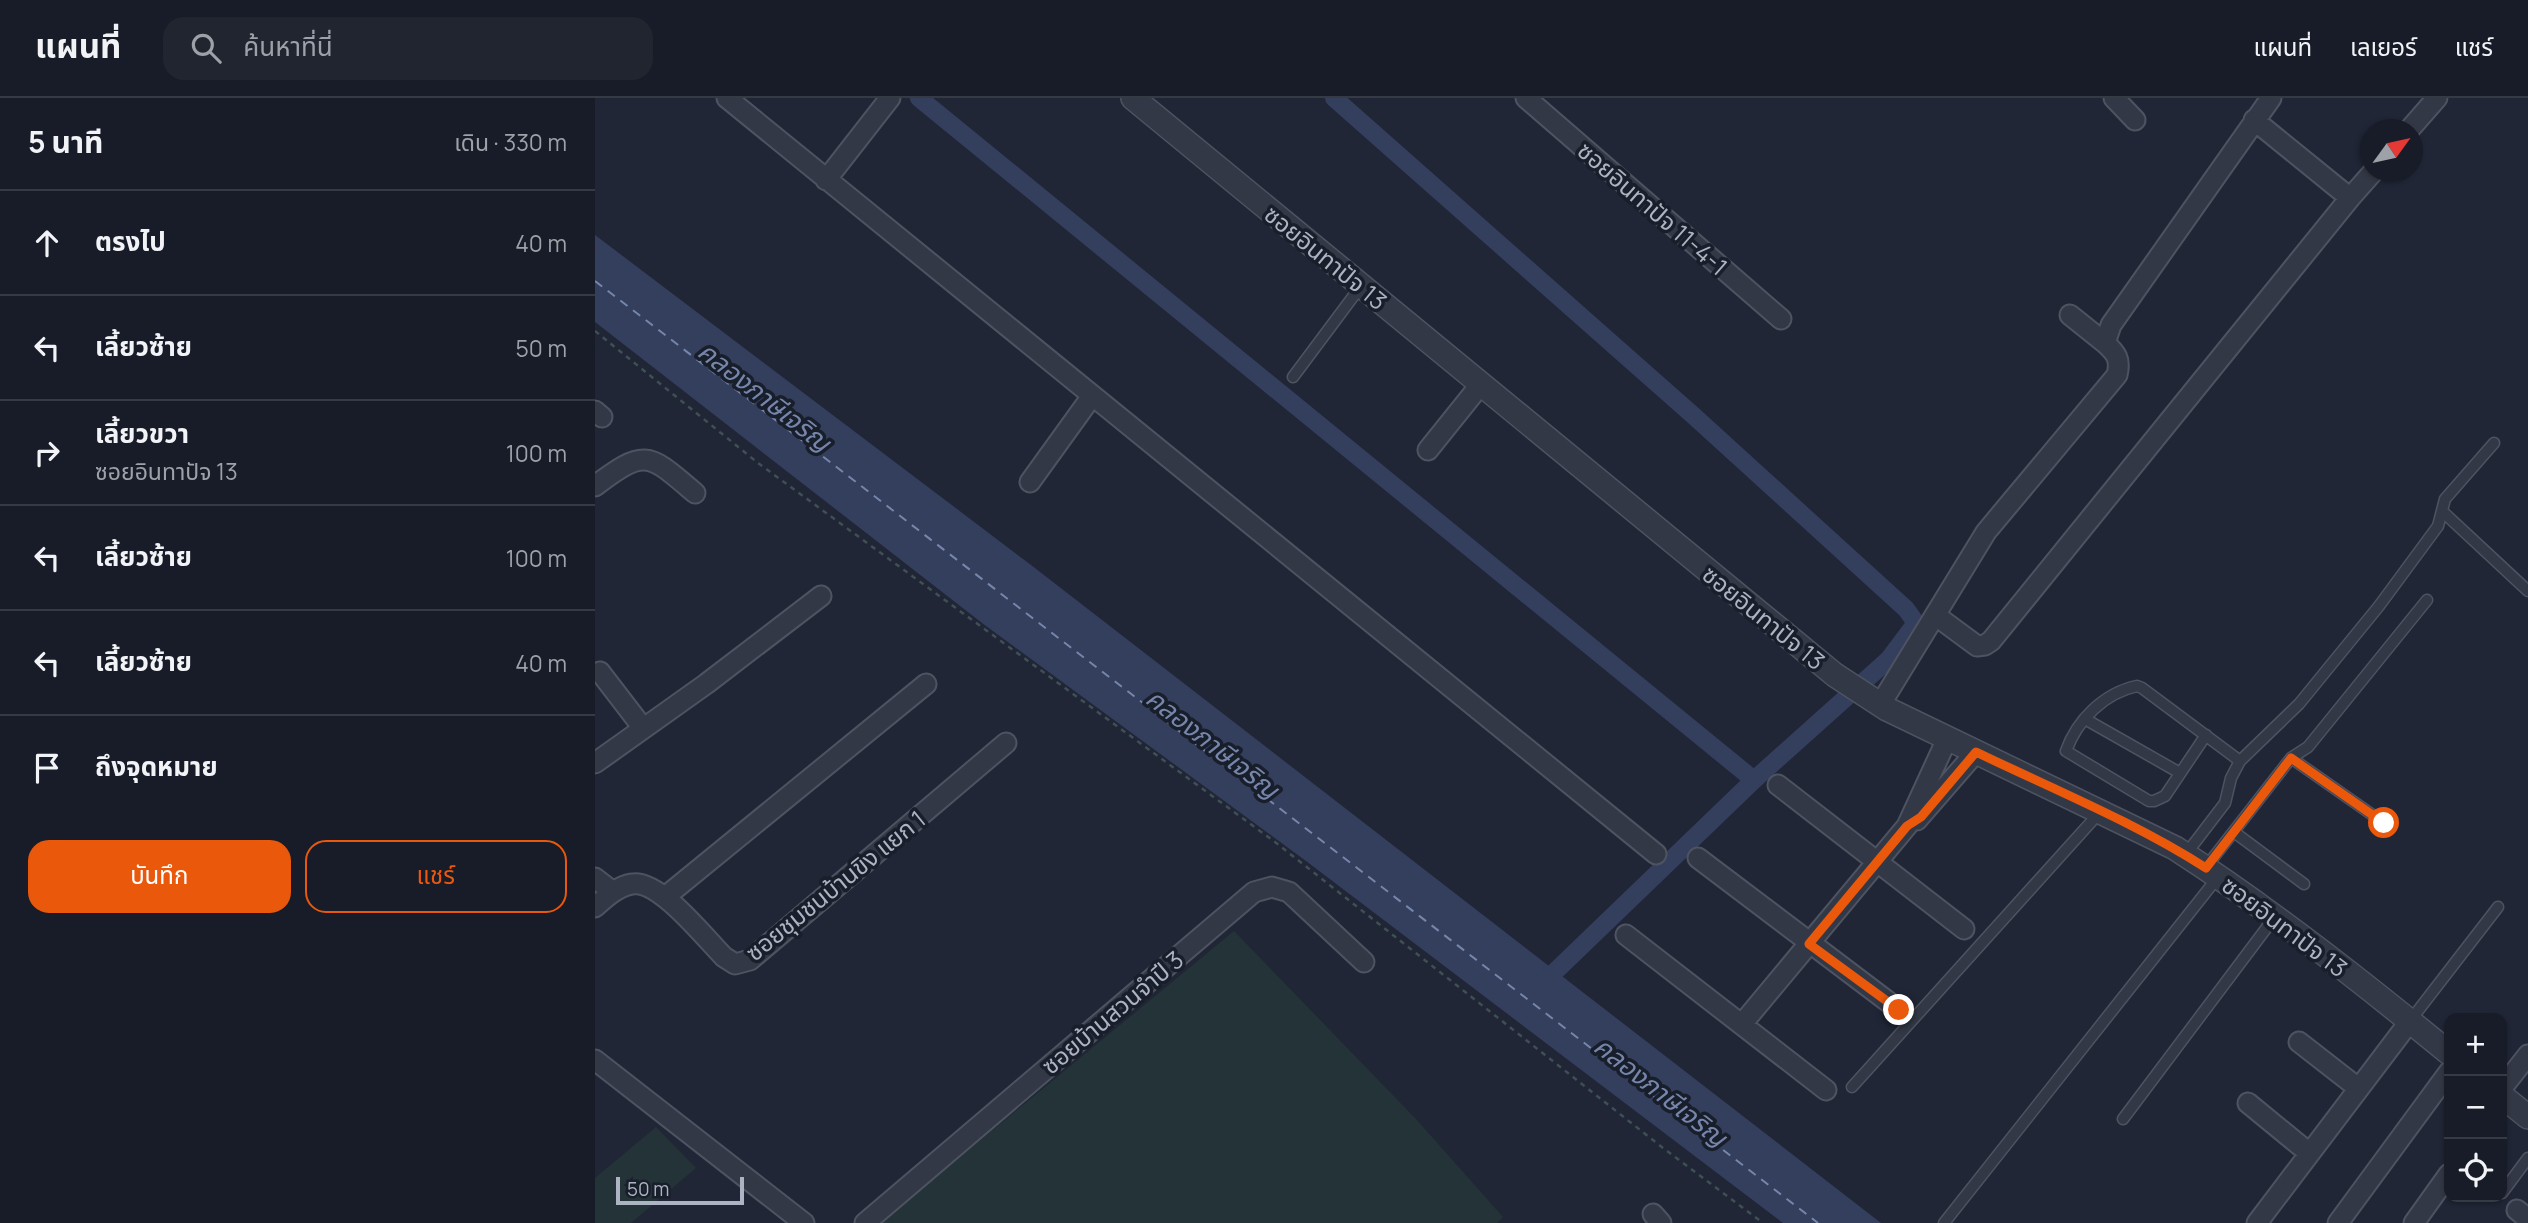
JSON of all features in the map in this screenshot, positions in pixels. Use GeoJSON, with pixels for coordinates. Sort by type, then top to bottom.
{"type":"FeatureCollection","features":[{"type":"Feature","properties":{"kind":"street"},"geometry":{"type":"LineString","coordinates":[[727,98],[1656,854]]}},
{"type":"Feature","properties":{"kind":"street"},"geometry":{"type":"LineString","coordinates":[[826,180],[890,98]]}},
{"type":"Feature","properties":{"kind":"street","name":"ซอยอินทาปัจ 13"},"geometry":{"type":"LineString","coordinates":[[1133,98],[1866,696],[2185,855],[2275,917],[2444,1049]]}},
{"type":"Feature","properties":{"kind":"street","name":"ซอยอินทาปัจ 11-4-1"},"geometry":{"type":"LineString","coordinates":[[1526,98],[1781,319]]}},
{"type":"Feature","properties":{"kind":"street"},"geometry":{"type":"LineString","coordinates":[[2114,98],[2135,120]]}},
{"type":"Feature","properties":{"kind":"street"},"geometry":{"type":"LineString","coordinates":[[2105,342],[2111,325],[2271,98]]}},
{"type":"Feature","properties":{"kind":"street"},"geometry":{"type":"LineString","coordinates":[[2419,119],[2437,98]]}},
{"type":"Feature","properties":{"kind":"street"},"geometry":{"type":"LineString","coordinates":[[2254,120],[2350,198]]}},
{"type":"Feature","properties":{"kind":"street"},"geometry":{"type":"LineString","coordinates":[[1935,615],[1977,646],[1991,641],[2364,182]]}},
{"type":"Feature","properties":{"kind":"street"},"geometry":{"type":"LineString","coordinates":[[1866,696],[1935,615],[1986,532],[2117,375],[2120,365],[2117,355],[2105,342],[2070,315]]}},
{"type":"Feature","properties":{"kind":"street"},"geometry":{"type":"LineString","coordinates":[[1428,450],[1481,384]]}},
{"type":"Feature","properties":{"kind":"street"},"geometry":{"type":"LineString","coordinates":[[1030,482],[1092,396]]}},
{"type":"Feature","properties":{"kind":"street"},"geometry":{"type":"LineString","coordinates":[[595,486],[621,466],[640,459],[661,464],[695,494]]}},
{"type":"Feature","properties":{"kind":"street"},"geometry":{"type":"LineString","coordinates":[[595,762],[821,596]]}},
{"type":"Feature","properties":{"kind":"street"},"geometry":{"type":"LineString","coordinates":[[600,672],[643,728]]}},
{"type":"Feature","properties":{"kind":"street"},"geometry":{"type":"LineString","coordinates":[[665,897],[926,684]]}},
{"type":"Feature","properties":{"kind":"street"},"geometry":{"type":"LineString","coordinates":[[1742,1024],[1907,826],[1947,738]]}},
{"type":"Feature","properties":{"kind":"street","name":"ซอยชุมชนบ้านขิง แยก 1"},"geometry":{"type":"LineString","coordinates":[[595,907],[613,892],[632,883],[650,886],[665,897],[724,957],[735,964],[750,960],[1006,743]]}},
{"type":"Feature","properties":{"kind":"street"},"geometry":{"type":"LineString","coordinates":[[1907,826],[1921,817],[1976,752]]}},
{"type":"Feature","properties":{"kind":"street"},"geometry":{"type":"LineString","coordinates":[[1778,785],[1964,929]]}},
{"type":"Feature","properties":{"kind":"street"},"geometry":{"type":"LineString","coordinates":[[1698,858],[1899,1010]]}},
{"type":"Feature","properties":{"kind":"street"},"geometry":{"type":"LineString","coordinates":[[595,877],[613,892]]}},
{"type":"Feature","properties":{"kind":"street","name":"ซอยบ้านสวนจำปี 3"},"geometry":{"type":"LineString","coordinates":[[865,1223],[1254,892],[1272,887],[1289,892],[1364,962]]}},
{"type":"Feature","properties":{"kind":"street"},"geometry":{"type":"LineString","coordinates":[[1626,935],[1826,1090]]}},
{"type":"Feature","properties":{"kind":"street"},"geometry":{"type":"LineString","coordinates":[[2257,1223],[2410,1021]]}},
{"type":"Feature","properties":{"kind":"street"},"geometry":{"type":"LineString","coordinates":[[2299,1042],[2358,1088]]}},
{"type":"Feature","properties":{"kind":"street"},"geometry":{"type":"LineString","coordinates":[[2507,1088],[2528,1055]]}},
{"type":"Feature","properties":{"kind":"street"},"geometry":{"type":"LineString","coordinates":[[595,1060],[804,1223]]}},
{"type":"Feature","properties":{"kind":"street"},"geometry":{"type":"LineString","coordinates":[[2338,1223],[2446,1076]]}},
{"type":"Feature","properties":{"kind":"street"},"geometry":{"type":"LineString","coordinates":[[2507,1100],[2528,1117]]}},
{"type":"Feature","properties":{"kind":"street"},"geometry":{"type":"LineString","coordinates":[[2248,1103],[2309,1153]]}},
{"type":"Feature","properties":{"kind":"street"},"geometry":{"type":"LineString","coordinates":[[2414,1223],[2444,1181]]}},
{"type":"Feature","properties":{"kind":"lane"},"geometry":{"type":"LineString","coordinates":[[1293,377],[1361,286]]}},
{"type":"Feature","properties":{"kind":"lane"},"geometry":{"type":"LineString","coordinates":[[2185,855],[2225,803],[2231,778],[2240,761],[2299,704],[2379,606],[2438,526],[2445,499],[2494,443]]}},
{"type":"Feature","properties":{"kind":"lane"},"geometry":{"type":"LineString","coordinates":[[2442,510],[2528,591]]}},
{"type":"Feature","properties":{"kind":"lane"},"geometry":{"type":"LineString","coordinates":[[1944,1223],[2212,872],[2234,832],[2291,758],[2308,747],[2427,600]]}},
{"type":"Feature","properties":{"kind":"lane"},"geometry":{"type":"LineString","coordinates":[[2206,735],[2165,796],[2154,801],[2149,801],[2067,753],[2066,749],[2085,719],[2103,699],[2137,686],[2206,735],[2240,761]]}},
{"type":"Feature","properties":{"kind":"lane"},"geometry":{"type":"LineString","coordinates":[[2085,719],[2180,773]]}},
{"type":"Feature","properties":{"kind":"lane"},"geometry":{"type":"LineString","coordinates":[[2291,758],[2384,823]]}},
{"type":"Feature","properties":{"kind":"lane"},"geometry":{"type":"LineString","coordinates":[[1851,1087],[2101,811]]}},
{"type":"Feature","properties":{"kind":"lane"},"geometry":{"type":"LineString","coordinates":[[2234,832],[2304,884]]}},
{"type":"Feature","properties":{"kind":"lane"},"geometry":{"type":"LineString","coordinates":[[2410,1021],[2498,907]]}},
{"type":"Feature","properties":{"kind":"lane"},"geometry":{"type":"LineString","coordinates":[[2123,1119],[2275,917]]}},
{"type":"Feature","properties":{"kind":"lane"},"geometry":{"type":"LineString","coordinates":[[2507,1186],[2528,1158]]}},
{"type":"Feature","properties":{"kind":"path"},"geometry":{"type":"LineString","coordinates":[[595,331],[758,463],[1275,842],[1663,1148],[1763,1223]]}},
{"type":"Feature","properties":{"kind":"shaded area"},"geometry":{"type":"Polygon","coordinates":[[[1234,931],[1416,1119],[1503,1217],[1497,1223],[880,1223],[1234,931]]]}},
{"type":"Feature","properties":{"kind":"shaded area"},"geometry":{"type":"Polygon","coordinates":[[[656,1127],[696,1168],[631,1223],[595,1223],[595,1178],[656,1127]]]}},
{"type":"Feature","properties":{"kind":"water","name":"คลองภาษีเจริญ"},"geometry":{"type":"Polygon","coordinates":[[[595,235],[1031,565],[1881,1223],[1783,1223],[1306,861],[982,623],[595,322],[595,235]]]}},
{"type":"Feature","properties":{"kind":"waterway"},"geometry":{"type":"LineString","coordinates":[[919,98],[1754,780]]}},
{"type":"Feature","properties":{"kind":"waterway"},"geometry":{"type":"LineString","coordinates":[[1334,98],[1695,417],[1906,609],[1916,623],[1889,659],[1754,780],[1539,987]]}},
{"type":"Feature","properties":{"kind":"ferry route"},"geometry":{"type":"LineString","coordinates":[[595,281],[1818,1223]]}},
{"type":"Feature","properties":{"kind":"route"},"geometry":{"type":"LineString","coordinates":[[1899,1010],[1809,944],[1907,826],[1921,817],[1976,752],[2131,825],[2206,868],[2291,758],[2384,823]]}}]}
